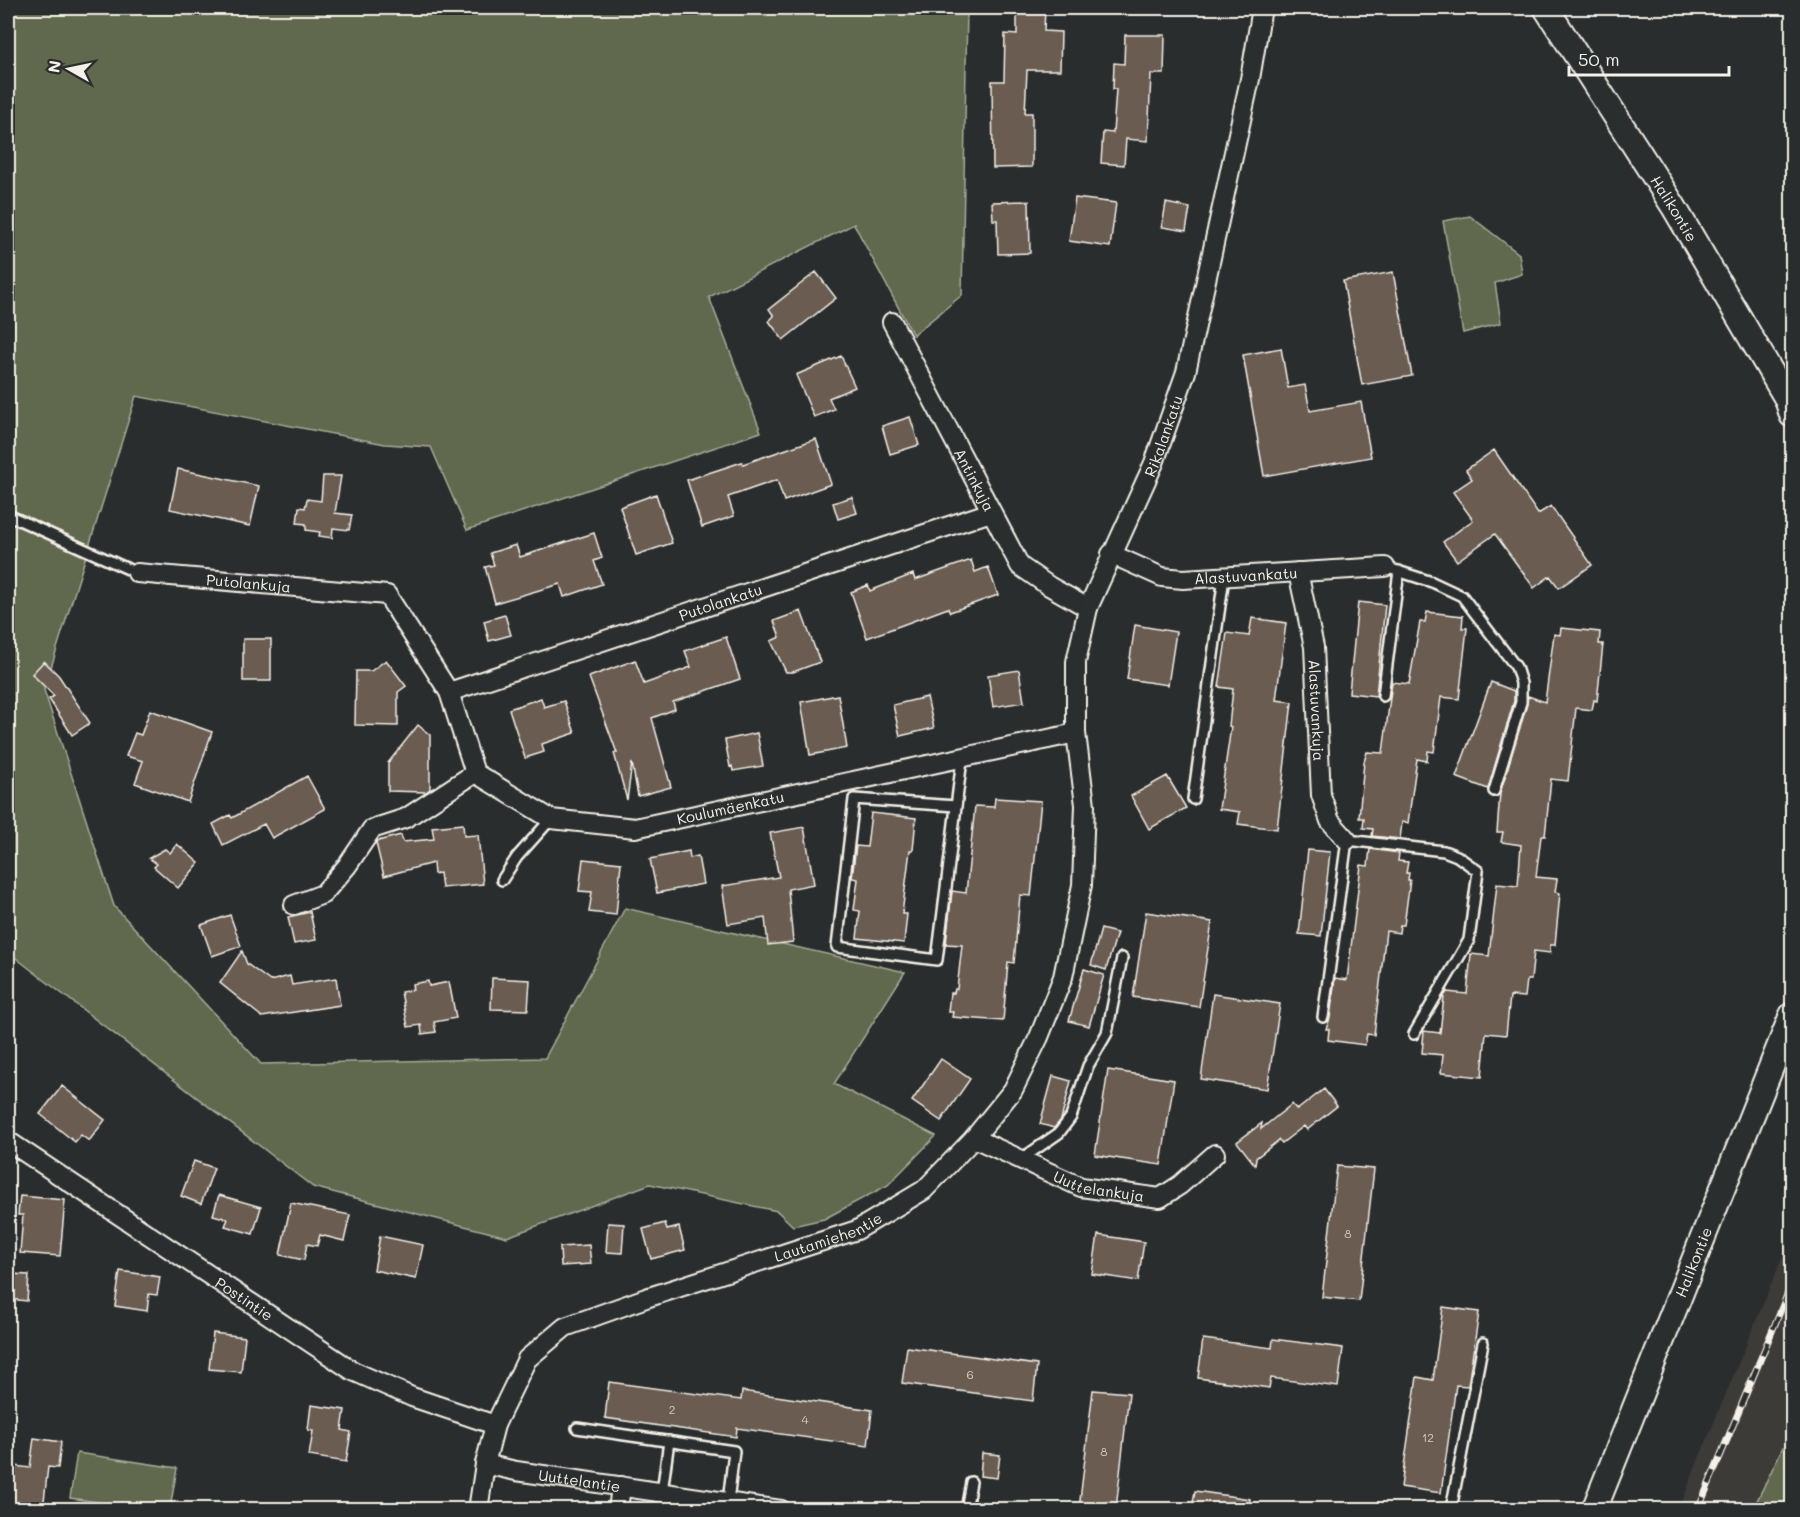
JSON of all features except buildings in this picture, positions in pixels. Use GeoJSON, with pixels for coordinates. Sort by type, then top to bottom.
{"type":"FeatureCollection","features":[{"type":"Feature","properties":{"kind":"main road","name":"Halikontie"},"geometry":{"type":"LineString","coordinates":[[1546,8],[1674,207],[1787,399],[1792,415]]}},
{"type":"Feature","properties":{"kind":"main road","name":"Halikontie"},"geometry":{"type":"LineString","coordinates":[[1594,1509],[1792,1016]]}},
{"type":"Feature","properties":{"kind":"street","name":"Rikalankatu"},"geometry":{"type":"LineString","coordinates":[[1083,858],[1085,806],[1076,733],[1076,662],[1088,609],[1154,463],[1186,372],[1250,79],[1262,8]]}},
{"type":"Feature","properties":{"kind":"street","name":"Antinkuja"},"geometry":{"type":"LineString","coordinates":[[892,322],[1020,566],[1088,609]]}},
{"type":"Feature","properties":{"kind":"street","name":"Putolankatu"},"geometry":{"type":"LineString","coordinates":[[449,692],[991,512]]}},
{"type":"Feature","properties":{"kind":"street","name":"Alastuvankatu"},"geometry":{"type":"LineString","coordinates":[[1111,554],[1162,577],[1183,579],[1392,569]]}},
{"type":"Feature","properties":{"kind":"street","name":"Alastuvankuja"},"geometry":{"type":"LineString","coordinates":[[1298,572],[1314,647],[1321,795],[1330,821],[1347,840]]}},
{"type":"Feature","properties":{"kind":"street","name":"Putolankuja"},"geometry":{"type":"LineString","coordinates":[[137,573],[387,595],[449,692]]}},
{"type":"Feature","properties":{"kind":"street"},"geometry":{"type":"LineString","coordinates":[[294,905],[324,894],[347,866],[372,829],[406,818],[475,773],[449,692]]}},
{"type":"Feature","properties":{"kind":"street","name":"Koulumäenkatu"},"geometry":{"type":"LineString","coordinates":[[475,773],[550,819],[635,828],[1076,733]]}},
{"type":"Feature","properties":{"kind":"street","name":"Lautamiehentie"},"geometry":{"type":"LineString","coordinates":[[478,1509],[485,1464],[495,1425],[527,1359],[565,1327],[646,1298],[857,1230],[924,1190],[974,1138],[1013,1090],[1039,1037],[1063,977],[1082,885],[1083,858]]}},
{"type":"Feature","properties":{"kind":"street","name":"Uuttelankuja"},"geometry":{"type":"LineString","coordinates":[[974,1138],[1081,1187],[1160,1198],[1180,1185],[1215,1154]]}},
{"type":"Feature","properties":{"kind":"street","name":"Postintie"},"geometry":{"type":"LineString","coordinates":[[8,1141],[353,1371],[412,1397],[495,1425]]}},
{"type":"Feature","properties":{"kind":"street","name":"Uuttelantie"},"geometry":{"type":"LineString","coordinates":[[485,1464],[516,1471],[781,1509]]}},
{"type":"Feature","properties":{"kind":"street"},"geometry":{"type":"LineString","coordinates":[[618,1509],[621,1486]]}},
{"type":"Feature","properties":{"kind":"lane","name":"Putolankuja"},"geometry":{"type":"LineString","coordinates":[[8,515],[137,573]]}},
{"type":"Feature","properties":{"kind":"lane"},"geometry":{"type":"LineString","coordinates":[[1383,696],[1392,569],[1449,588],[1462,596],[1472,606],[1520,676],[1521,702],[1494,791]]}},
{"type":"Feature","properties":{"kind":"lane"},"geometry":{"type":"LineString","coordinates":[[1193,798],[1224,577]]}},
{"type":"Feature","properties":{"kind":"lane"},"geometry":{"type":"LineString","coordinates":[[956,806],[854,799],[837,947],[937,960],[962,759]]}},
{"type":"Feature","properties":{"kind":"lane"},"geometry":{"type":"LineString","coordinates":[[502,880],[517,857],[550,819]]}},
{"type":"Feature","properties":{"kind":"lane"},"geometry":{"type":"LineString","coordinates":[[1323,1017],[1347,840],[1444,851],[1457,856],[1478,871],[1469,940],[1414,1034]]}},
{"type":"Feature","properties":{"kind":"lane"},"geometry":{"type":"LineString","coordinates":[[1020,1160],[1059,1132],[1071,1117],[1088,1066],[1107,1033],[1122,958]]}},
{"type":"Feature","properties":{"kind":"lane"},"geometry":{"type":"LineString","coordinates":[[1447,1509],[1452,1504],[1483,1343]]}},
{"type":"Feature","properties":{"kind":"lane"},"geometry":{"type":"LineString","coordinates":[[577,1428],[734,1451],[728,1502]]}},
{"type":"Feature","properties":{"kind":"lane"},"geometry":{"type":"LineString","coordinates":[[662,1492],[669,1441]]}},
{"type":"Feature","properties":{"kind":"lane"},"geometry":{"type":"LineString","coordinates":[[966,1509],[971,1482]]}},
{"type":"Feature","properties":{"kind":"shaded area"},"geometry":{"type":"Polygon","coordinates":[[[1792,1234],[1792,1509],[1679,1510],[1696,1466],[1792,1234]]]}},
{"type":"Feature","properties":{"kind":"green space"},"geometry":{"type":"Polygon","coordinates":[[[8,8],[967,8],[962,295],[913,335],[854,224],[709,297],[761,432],[467,530],[431,447],[385,444],[136,396],[44,690],[114,906],[261,1064],[545,1058],[625,908],[905,972],[834,1084],[936,1136],[888,1185],[824,1219],[793,1226],[777,1211],[650,1184],[507,1237],[313,1187],[8,952],[8,8]]]}},
{"type":"Feature","properties":{"kind":"green space"},"geometry":{"type":"Polygon","coordinates":[[[1470,216],[1519,254],[1522,274],[1495,283],[1501,323],[1463,333],[1443,221],[1470,216]]]}},
{"type":"Feature","properties":{"kind":"green space"},"geometry":{"type":"Polygon","coordinates":[[[1783,1447],[1792,1452],[1792,1509],[1753,1509],[1783,1447]]]}},
{"type":"Feature","properties":{"kind":"green space"},"geometry":{"type":"Polygon","coordinates":[[[77,1453],[177,1468],[170,1509],[147,1509],[70,1498],[77,1453]]]}},
{"type":"Feature","properties":{"kind":"railway"},"geometry":{"type":"LineString","coordinates":[[1698,1510],[1792,1283]]}}]}
